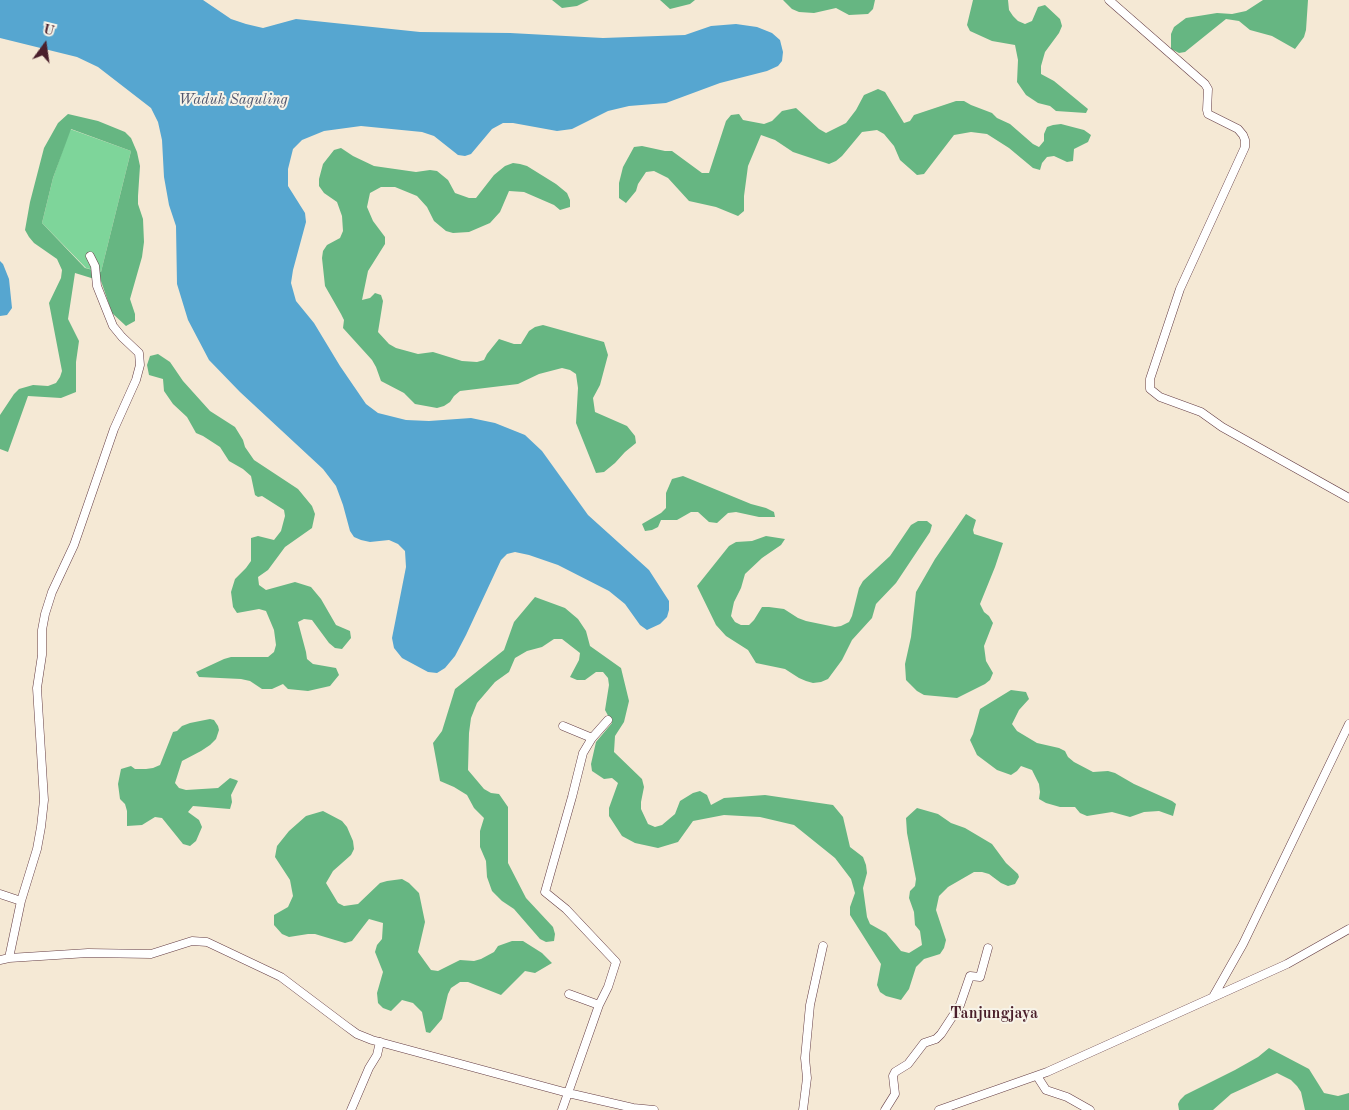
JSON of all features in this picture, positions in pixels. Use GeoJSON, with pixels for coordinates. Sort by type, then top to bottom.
{"type":"FeatureCollection","features":[{"type":"Feature","properties":{"kind":"street"},"geometry":{"type":"LineString","coordinates":[[1109,0],[1205,84],[1208,91],[1207,113],[1238,129],[1244,135],[1245,147],[1180,289],[1150,379],[1150,389],[1160,398],[1201,412],[1222,427],[1349,498]]}},
{"type":"Feature","properties":{"kind":"street"},"geometry":{"type":"LineString","coordinates":[[9,958],[37,848],[44,800],[37,688],[45,614],[52,592],[74,545],[114,429],[136,380],[140,365],[139,353],[113,326],[97,286],[95,266],[90,256]]}},
{"type":"Feature","properties":{"kind":"street"},"geometry":{"type":"LineString","coordinates":[[562,1110],[616,962],[566,909],[545,892],[583,753],[592,738],[608,720]]}},
{"type":"Feature","properties":{"kind":"street"},"geometry":{"type":"LineString","coordinates":[[1213,998],[1243,944],[1349,724]]}},
{"type":"Feature","properties":{"kind":"street"},"geometry":{"type":"LineString","coordinates":[[563,726],[592,738]]}},
{"type":"Feature","properties":{"kind":"street"},"geometry":{"type":"LineString","coordinates":[[0,894],[22,901]]}},
{"type":"Feature","properties":{"kind":"street"},"geometry":{"type":"LineString","coordinates":[[939,1110],[1037,1076],[1286,964],[1349,929]]}},
{"type":"Feature","properties":{"kind":"street"},"geometry":{"type":"LineString","coordinates":[[0,960],[88,952],[151,954],[192,941],[206,942],[281,978],[357,1034],[380,1042],[568,1093],[633,1108],[654,1110]]}},
{"type":"Feature","properties":{"kind":"street"},"geometry":{"type":"LineString","coordinates":[[803,1110],[807,1078],[805,1058],[810,1006],[823,946]]}},
{"type":"Feature","properties":{"kind":"street"},"geometry":{"type":"LineString","coordinates":[[885,1110],[895,1094],[893,1076],[895,1072],[908,1064],[924,1043],[936,1039],[941,1034],[960,1006],[970,976],[980,977],[988,948]]}},
{"type":"Feature","properties":{"kind":"street"},"geometry":{"type":"LineString","coordinates":[[569,994],[599,1005]]}},
{"type":"Feature","properties":{"kind":"street"},"geometry":{"type":"LineString","coordinates":[[351,1110],[369,1068],[377,1055],[380,1042]]}},
{"type":"Feature","properties":{"kind":"street"},"geometry":{"type":"LineString","coordinates":[[1037,1076],[1046,1090],[1067,1097],[1090,1110]]}},
{"type":"Feature","properties":{"kind":"green space"},"geometry":{"type":"Polygon","coordinates":[[[552,0],[589,0],[577,6],[562,8],[552,0]]]}},
{"type":"Feature","properties":{"kind":"green space"},"geometry":{"type":"Polygon","coordinates":[[[660,0],[695,0],[690,4],[670,9],[660,0]]]}},
{"type":"Feature","properties":{"kind":"green space"},"geometry":{"type":"Polygon","coordinates":[[[783,0],[875,0],[873,9],[868,14],[849,15],[836,8],[814,13],[799,12],[792,9],[783,0]]]}},
{"type":"Feature","properties":{"kind":"green space"},"geometry":{"type":"Polygon","coordinates":[[[973,0],[1008,0],[1009,10],[1013,16],[1025,24],[1032,21],[1038,7],[1045,5],[1060,19],[1062,26],[1045,52],[1041,74],[1054,81],[1088,109],[1086,113],[1056,111],[1050,106],[1038,103],[1026,95],[1017,82],[1018,60],[1015,45],[992,41],[970,31],[967,25],[973,0]]]}},
{"type":"Feature","properties":{"kind":"green space"},"geometry":{"type":"Polygon","coordinates":[[[1263,0],[1308,0],[1306,30],[1304,37],[1295,49],[1272,36],[1250,30],[1239,21],[1226,19],[1185,52],[1179,53],[1171,49],[1171,34],[1174,27],[1186,18],[1246,11],[1263,0]]]}},
{"type":"Feature","properties":{"kind":"green space"},"geometry":{"type":"Polygon","coordinates":[[[878,89],[885,92],[904,123],[910,121],[914,115],[956,101],[964,101],[992,113],[997,118],[1010,124],[1039,147],[1044,141],[1047,127],[1053,125],[1061,124],[1084,130],[1091,135],[1088,142],[1074,149],[1073,161],[1067,162],[1054,156],[1047,157],[1042,163],[1040,170],[1033,168],[1009,148],[987,134],[971,132],[954,135],[924,174],[917,175],[900,160],[894,146],[884,134],[877,130],[862,132],[842,156],[829,164],[793,152],[775,140],[761,135],[748,166],[744,211],[738,216],[716,207],[689,201],[668,178],[654,171],[646,172],[636,191],[626,203],[619,198],[619,183],[623,167],[634,147],[642,146],[672,151],[702,173],[709,173],[726,121],[731,115],[739,114],[743,120],[764,124],[772,121],[782,111],[796,108],[826,133],[846,123],[864,95],[878,89]]]}},
{"type":"Feature","properties":{"kind":"green space"},"geometry":{"type":"Polygon","coordinates":[[[68,114],[98,121],[125,132],[131,138],[137,152],[140,166],[138,204],[143,219],[144,242],[142,257],[130,299],[135,314],[135,321],[126,326],[112,313],[101,281],[75,273],[68,319],[79,341],[76,362],[76,392],[61,398],[28,396],[8,452],[0,449],[0,415],[14,394],[19,389],[33,385],[48,386],[56,383],[62,371],[49,303],[61,278],[62,270],[57,259],[34,243],[25,230],[44,148],[58,123],[68,114]],[[71,129],[53,178],[42,223],[85,268],[101,272],[131,151],[71,129]]]}},
{"type":"Feature","properties":{"kind":"green space"},"geometry":{"type":"Polygon","coordinates":[[[70,129],[131,151],[101,272],[86,268],[42,223],[53,178],[70,129]]]}},
{"type":"Feature","properties":{"kind":"green space"},"geometry":{"type":"Polygon","coordinates":[[[341,148],[374,166],[416,172],[437,171],[448,180],[455,193],[469,198],[476,198],[494,175],[505,166],[513,163],[527,166],[567,193],[570,207],[560,210],[554,205],[524,192],[509,191],[500,212],[490,223],[469,232],[453,233],[446,231],[434,221],[427,207],[417,196],[395,187],[381,187],[370,193],[367,207],[373,221],[385,237],[385,244],[368,271],[362,300],[370,298],[375,293],[381,295],[383,301],[378,332],[389,344],[396,348],[418,354],[433,352],[462,361],[477,362],[484,360],[499,339],[514,344],[521,344],[529,331],[543,325],[604,342],[608,355],[600,385],[593,398],[595,412],[627,426],[635,436],[636,443],[615,463],[604,472],[596,473],[576,423],[578,388],[576,374],[570,370],[562,368],[539,374],[518,384],[460,391],[450,402],[437,408],[415,404],[404,393],[381,381],[372,360],[343,328],[344,320],[325,286],[323,251],[327,245],[340,238],[343,231],[342,216],[337,202],[324,193],[319,186],[319,179],[323,164],[334,150],[341,148]]]}},
{"type":"Feature","properties":{"kind":"green space"},"geometry":{"type":"Polygon","coordinates":[[[158,354],[170,362],[183,381],[210,411],[235,427],[254,460],[298,489],[312,506],[315,514],[312,528],[285,547],[268,570],[258,577],[259,585],[266,590],[295,582],[311,587],[321,599],[336,625],[350,631],[351,638],[342,649],[335,648],[312,620],[304,619],[298,622],[307,659],[313,664],[336,668],[339,675],[330,686],[308,691],[288,689],[283,684],[272,689],[262,689],[250,681],[199,677],[196,672],[231,657],[268,657],[274,652],[276,645],[274,630],[266,611],[259,609],[237,613],[233,607],[231,592],[235,579],[251,561],[251,538],[258,536],[274,540],[281,531],[285,516],[284,510],[262,496],[258,497],[255,495],[251,476],[229,461],[220,447],[196,433],[187,417],[173,404],[164,391],[163,379],[149,375],[147,365],[150,356],[158,354]]]}},
{"type":"Feature","properties":{"kind":"green space"},"geometry":{"type":"Polygon","coordinates":[[[683,476],[751,504],[766,508],[774,512],[775,517],[759,517],[736,512],[728,513],[717,523],[709,522],[698,512],[691,512],[677,520],[661,520],[658,527],[645,531],[642,524],[666,508],[666,493],[672,479],[683,476]]]}},
{"type":"Feature","properties":{"kind":"green space"},"geometry":{"type":"Polygon","coordinates":[[[966,514],[976,520],[973,530],[974,534],[1003,543],[980,604],[993,623],[984,646],[986,661],[993,673],[990,680],[985,684],[957,698],[924,695],[906,680],[905,664],[911,637],[916,592],[935,559],[966,514]]]}},
{"type":"Feature","properties":{"kind":"green space"},"geometry":{"type":"Polygon","coordinates":[[[918,521],[927,521],[932,525],[930,532],[896,583],[876,604],[872,618],[852,640],[842,660],[828,679],[821,682],[813,683],[806,681],[785,669],[756,663],[748,650],[726,636],[716,625],[697,586],[729,546],[736,542],[752,541],[766,536],[785,539],[781,545],[762,558],[745,574],[734,602],[731,616],[735,622],[741,625],[749,625],[762,607],[769,607],[784,609],[806,621],[835,627],[841,626],[849,622],[852,616],[859,588],[863,581],[890,556],[911,525],[918,521]]]}},
{"type":"Feature","properties":{"kind":"green space"},"geometry":{"type":"Polygon","coordinates":[[[535,597],[565,608],[578,619],[586,631],[590,646],[621,668],[629,701],[624,722],[615,736],[614,752],[642,779],[644,787],[641,809],[648,824],[655,827],[662,825],[675,814],[680,801],[700,791],[707,795],[711,805],[724,798],[765,795],[833,805],[843,817],[850,847],[863,857],[866,865],[867,873],[863,888],[867,917],[870,924],[886,933],[901,951],[909,953],[922,945],[920,931],[915,925],[914,912],[909,898],[916,879],[906,818],[917,808],[938,814],[951,823],[965,828],[992,844],[1006,863],[1018,874],[1019,877],[1015,884],[1008,886],[989,874],[974,872],[948,887],[939,896],[936,910],[946,940],[944,948],[940,954],[924,959],[916,967],[909,989],[901,1000],[886,996],[880,992],[877,985],[881,964],[850,915],[850,907],[855,893],[851,879],[835,858],[794,825],[760,817],[724,815],[693,821],[678,842],[658,848],[635,843],[622,836],[609,816],[609,808],[618,783],[612,778],[604,779],[592,771],[591,764],[596,742],[612,723],[605,710],[609,685],[608,678],[603,672],[596,672],[585,680],[577,680],[570,677],[579,660],[580,653],[562,639],[554,639],[542,647],[527,651],[515,658],[509,672],[495,682],[477,703],[471,718],[469,733],[468,770],[484,789],[491,793],[499,794],[508,807],[508,863],[526,898],[553,927],[554,941],[546,942],[540,939],[514,909],[492,891],[487,877],[486,861],[480,847],[480,831],[484,818],[474,808],[467,795],[440,781],[433,743],[442,731],[455,689],[504,650],[514,622],[535,597]]]}},
{"type":"Feature","properties":{"kind":"green space"},"geometry":{"type":"Polygon","coordinates":[[[1011,690],[1026,692],[1029,699],[1019,710],[1012,724],[1017,731],[1037,743],[1065,751],[1074,762],[1093,772],[1108,771],[1115,773],[1172,801],[1176,804],[1173,816],[1159,811],[1144,812],[1130,817],[1112,812],[1087,816],[1080,813],[1075,807],[1060,807],[1039,799],[1039,784],[1032,770],[1021,766],[1011,775],[997,770],[977,755],[970,740],[980,709],[1011,690]]]}},
{"type":"Feature","properties":{"kind":"green space"},"geometry":{"type":"Polygon","coordinates":[[[214,720],[218,726],[219,730],[216,739],[201,751],[182,761],[175,783],[179,788],[186,790],[218,788],[230,778],[236,780],[238,781],[231,795],[230,809],[193,806],[188,812],[199,820],[202,827],[196,841],[190,846],[183,844],[162,818],[155,817],[142,825],[127,826],[127,811],[125,804],[120,799],[118,784],[121,769],[131,766],[135,769],[146,769],[160,765],[173,732],[190,723],[214,720]]]}},
{"type":"Feature","properties":{"kind":"green space"},"geometry":{"type":"Polygon","coordinates":[[[323,811],[342,821],[353,841],[354,849],[351,855],[333,871],[326,883],[338,903],[344,906],[358,904],[380,883],[387,881],[402,879],[409,883],[419,893],[425,922],[418,952],[431,970],[438,971],[460,960],[474,961],[481,959],[494,952],[498,946],[512,941],[523,941],[542,953],[552,963],[535,973],[525,971],[501,995],[468,982],[460,982],[451,988],[442,1019],[430,1033],[426,1032],[422,1012],[413,1003],[402,1000],[391,1011],[383,1008],[378,1003],[377,993],[383,972],[375,952],[377,945],[382,939],[383,923],[369,919],[352,941],[345,943],[315,934],[289,937],[282,934],[274,925],[274,915],[288,907],[293,896],[290,880],[275,857],[277,846],[289,831],[306,816],[323,811]]]}},
{"type":"Feature","properties":{"kind":"green space"},"geometry":{"type":"Polygon","coordinates":[[[1269,1048],[1309,1069],[1324,1093],[1338,1096],[1349,1093],[1349,1110],[1305,1110],[1301,1092],[1297,1086],[1291,1080],[1277,1073],[1231,1094],[1213,1110],[1179,1110],[1178,1104],[1185,1095],[1235,1070],[1258,1057],[1269,1048]]]}},
{"type":"Feature","properties":{"kind":"water","name":"Waduk Saguling"},"geometry":{"type":"Polygon","coordinates":[[[0,0],[203,0],[231,19],[263,28],[296,19],[420,32],[510,33],[603,38],[685,35],[711,26],[736,24],[757,27],[772,33],[780,40],[783,52],[782,61],[778,66],[767,71],[720,83],[666,103],[629,106],[608,111],[572,129],[557,131],[503,123],[492,129],[471,154],[465,156],[458,155],[434,136],[422,132],[361,126],[324,131],[302,140],[293,149],[288,169],[288,186],[305,213],[306,222],[291,283],[296,301],[314,323],[366,404],[378,413],[406,420],[429,421],[471,418],[495,423],[525,435],[542,451],[588,515],[649,570],[669,601],[667,617],[660,624],[647,630],[640,625],[625,604],[609,591],[558,565],[515,552],[507,554],[501,560],[466,635],[455,656],[445,668],[437,673],[428,672],[402,658],[394,648],[392,638],[406,567],[405,551],[398,544],[389,540],[370,542],[354,537],[350,531],[336,486],[323,469],[240,392],[209,360],[188,320],[177,284],[176,226],[169,205],[164,177],[162,140],[158,122],[151,108],[98,67],[77,57],[0,38],[0,0]]]}},
{"type":"Feature","properties":{"kind":"water"},"geometry":{"type":"Polygon","coordinates":[[[0,261],[9,279],[12,308],[7,315],[0,316],[0,261]]]}},
{"type":"Feature","properties":{"kind":"district","name":"Tanjungjaya"},"geometry":{"type":"Point","coordinates":[994,1014]}}]}
